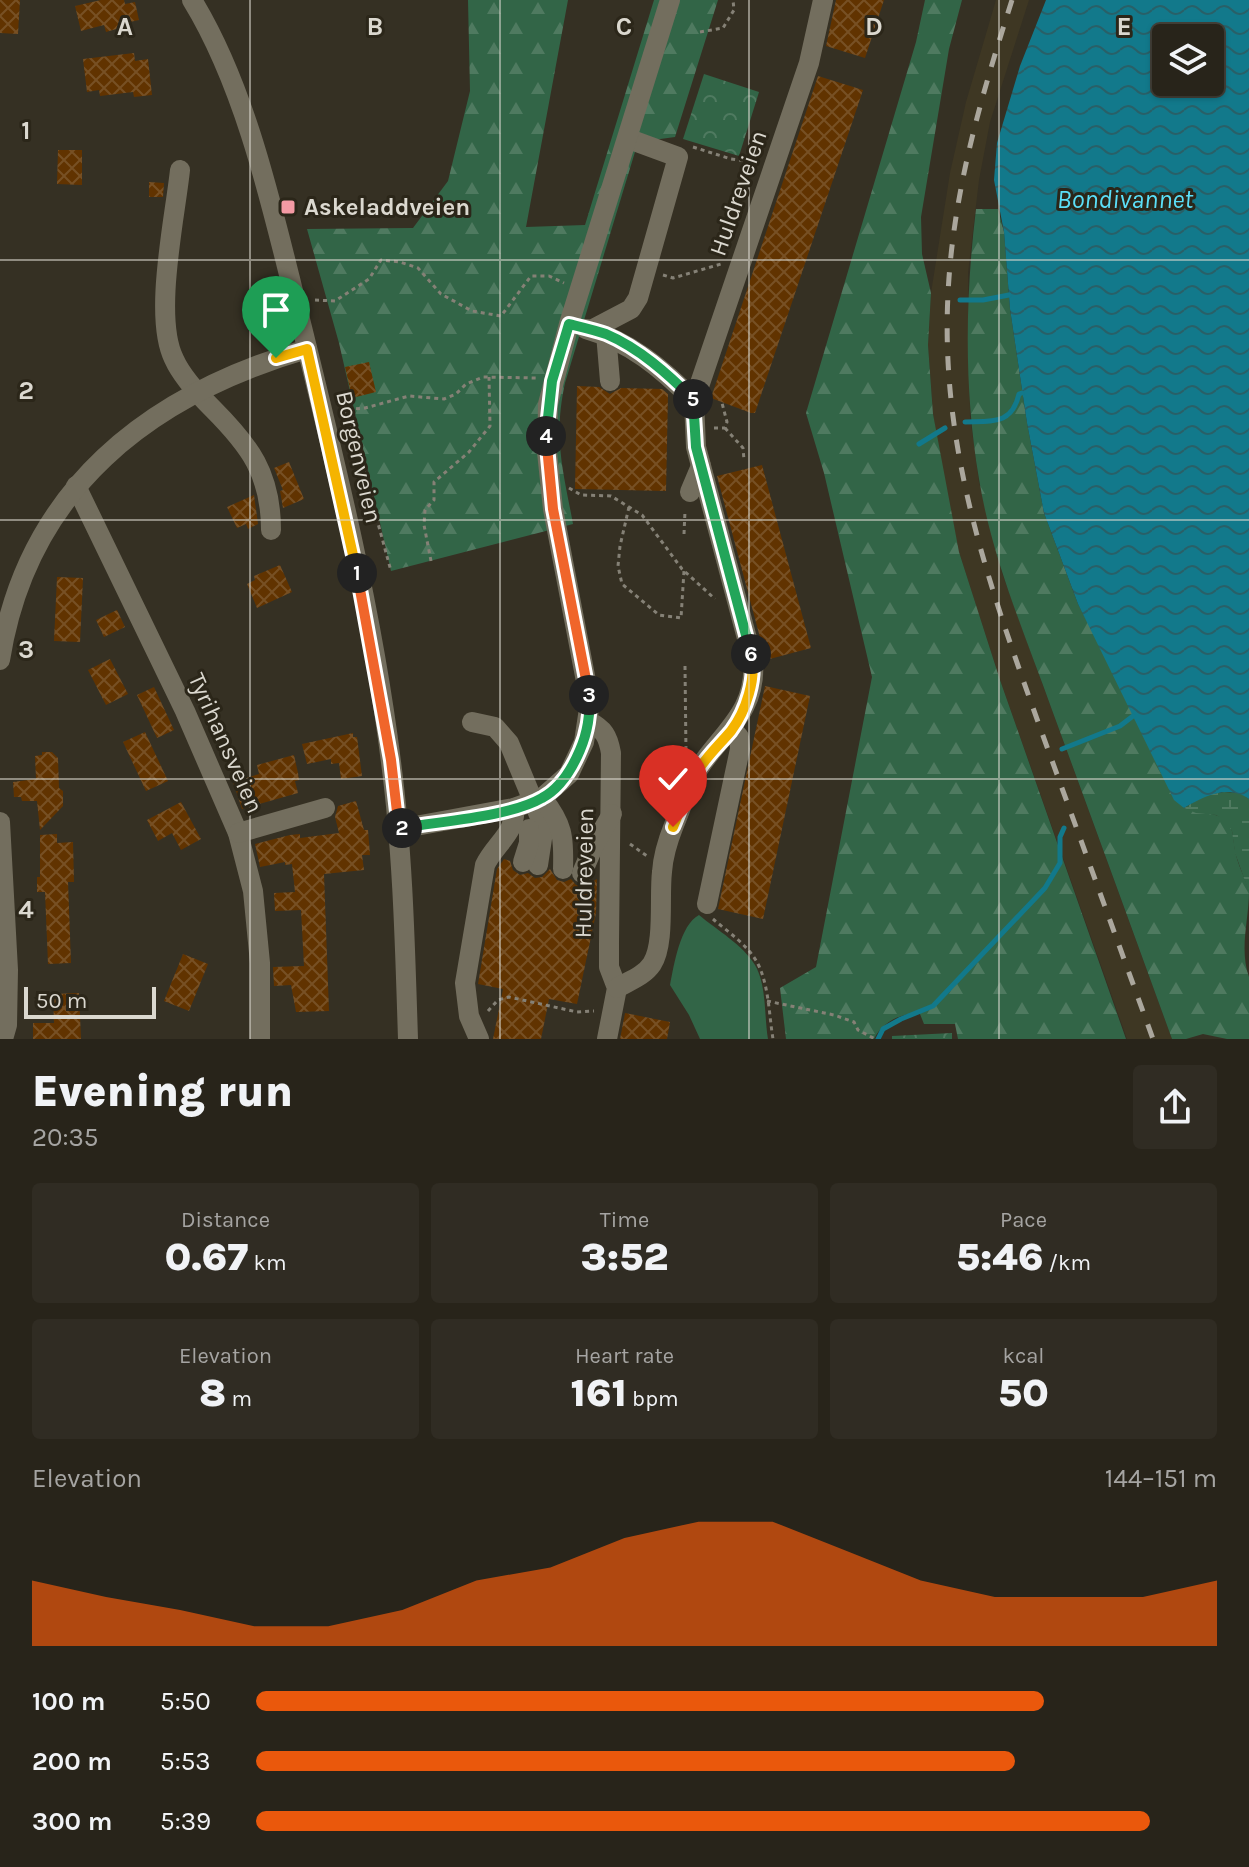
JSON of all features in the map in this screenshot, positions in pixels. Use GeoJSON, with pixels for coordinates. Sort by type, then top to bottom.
{"type":"FeatureCollection","features":[{"type":"Feature","properties":{"kind":"street","name":"Borgenveien"},"geometry":{"type":"LineString","coordinates":[[192,0],[245,116],[276,224],[307,349],[375,659],[399,829],[408,1039]]}},
{"type":"Feature","properties":{"kind":"street","name":"Huldreveien"},"geometry":{"type":"LineString","coordinates":[[478,1038],[469,1016],[465,983],[485,865],[527,804],[569,774],[584,742],[588,721],[590,702],[587,682],[553,509],[546,424],[552,381],[670,0]]}},
{"type":"Feature","properties":{"kind":"street","name":"Huldreveien"},"geometry":{"type":"LineString","coordinates":[[616,994],[653,962],[660,923],[665,856],[673,827],[696,773],[732,729],[754,672],[701,466],[694,429],[694,401],[809,63],[823,0]]}},
{"type":"Feature","properties":{"kind":"street"},"geometry":{"type":"LineString","coordinates":[[598,332],[631,309],[638,298],[678,157],[629,139]]}},
{"type":"Feature","properties":{"kind":"street"},"geometry":{"type":"LineString","coordinates":[[180,170],[165,319],[174,360],[197,392],[255,457],[266,482],[271,506],[271,530]]}},
{"type":"Feature","properties":{"kind":"street"},"geometry":{"type":"LineString","coordinates":[[569,324],[598,332],[645,358],[672,378],[694,401]]}},
{"type":"Feature","properties":{"kind":"street"},"geometry":{"type":"LineString","coordinates":[[598,332],[610,381]]}},
{"type":"Feature","properties":{"kind":"street"},"geometry":{"type":"LineString","coordinates":[[0,660],[2,629],[31,557],[76,486],[115,446],[150,420],[233,373],[307,349]]}},
{"type":"Feature","properties":{"kind":"street"},"geometry":{"type":"LineString","coordinates":[[644,382],[645,358]]}},
{"type":"Feature","properties":{"kind":"street"},"geometry":{"type":"LineString","coordinates":[[690,492],[701,466]]}},
{"type":"Feature","properties":{"kind":"street","name":"Tyrihansveien"},"geometry":{"type":"LineString","coordinates":[[76,486],[185,711],[238,833],[253,891],[260,963],[260,1039]]}},
{"type":"Feature","properties":{"kind":"street","name":"Huldreveien"},"geometry":{"type":"LineString","coordinates":[[588,721],[601,727],[608,737],[611,753],[609,967],[616,994],[607,1039]]}},
{"type":"Feature","properties":{"kind":"street"},"geometry":{"type":"LineString","coordinates":[[472,722],[495,727],[509,743],[527,804],[530,863]]}},
{"type":"Feature","properties":{"kind":"street","name":"Huldreveien"},"geometry":{"type":"LineString","coordinates":[[707,904],[740,749],[739,737],[732,729]]}},
{"type":"Feature","properties":{"kind":"street"},"geometry":{"type":"LineString","coordinates":[[399,829],[527,804],[557,817],[572,871],[594,845],[612,814]]}},
{"type":"Feature","properties":{"kind":"street"},"geometry":{"type":"LineString","coordinates":[[238,833],[325,808]]}},
{"type":"Feature","properties":{"kind":"street"},"geometry":{"type":"LineString","coordinates":[[0,822],[8,970],[7,1025],[3,1039]]}},
{"type":"Feature","properties":{"kind":"path"},"geometry":{"type":"LineString","coordinates":[[700,32],[723,28],[734,10],[733,0]]}},
{"type":"Feature","properties":{"kind":"path"},"geometry":{"type":"LineString","coordinates":[[678,157],[683,144],[731,159],[759,163]]}},
{"type":"Feature","properties":{"kind":"path"},"geometry":{"type":"LineString","coordinates":[[646,271],[673,278],[744,257]]}},
{"type":"Feature","properties":{"kind":"path"},"geometry":{"type":"LineString","coordinates":[[311,300],[335,301],[369,279],[381,260],[418,268],[441,294],[472,311],[501,316],[531,276],[549,276],[580,291]]}},
{"type":"Feature","properties":{"kind":"path"},"geometry":{"type":"LineString","coordinates":[[431,561],[424,525],[425,510],[434,500],[434,482],[469,452],[490,426],[489,377]]}},
{"type":"Feature","properties":{"kind":"path"},"geometry":{"type":"LineString","coordinates":[[391,571],[349,417],[340,410],[365,408],[409,396],[444,399],[456,394],[466,384],[489,377],[552,381]]}},
{"type":"Feature","properties":{"kind":"path"},"geometry":{"type":"LineString","coordinates":[[722,403],[727,422],[725,428]]}},
{"type":"Feature","properties":{"kind":"path"},"geometry":{"type":"LineString","coordinates":[[694,429],[725,428],[743,448],[744,460]]}},
{"type":"Feature","properties":{"kind":"path"},"geometry":{"type":"LineString","coordinates":[[566,486],[581,495],[611,496],[642,515],[684,570],[713,598],[737,600]]}},
{"type":"Feature","properties":{"kind":"path"},"geometry":{"type":"LineString","coordinates":[[684,534],[684,516],[690,492]]}},
{"type":"Feature","properties":{"kind":"path"},"geometry":{"type":"LineString","coordinates":[[629,507],[618,566],[622,584],[659,615],[681,618],[684,570]]}},
{"type":"Feature","properties":{"kind":"path"},"geometry":{"type":"LineString","coordinates":[[685,666],[685,760],[690,770],[696,773]]}},
{"type":"Feature","properties":{"kind":"path"},"geometry":{"type":"LineString","coordinates":[[621,838],[649,858],[657,860],[665,856]]}},
{"type":"Feature","properties":{"kind":"path"},"geometry":{"type":"LineString","coordinates":[[707,904],[712,918],[758,964],[773,1039]]}},
{"type":"Feature","properties":{"kind":"path"},"geometry":{"type":"LineString","coordinates":[[478,1038],[488,1010],[498,1000],[509,997],[588,1012],[601,1008],[616,994]]}},
{"type":"Feature","properties":{"kind":"path"},"geometry":{"type":"LineString","coordinates":[[767,1001],[854,1022],[858,1030],[874,1039]]}},
{"type":"Feature","properties":{"kind":"shaded area"},"geometry":{"type":"Polygon","coordinates":[[[996,0],[1029,0],[990,122],[979,180],[968,273],[970,416],[979,482],[1002,573],[1172,1039],[1127,1039],[1000,680],[959,552],[933,414],[928,345],[931,293],[950,173],[966,102],[996,0]]]}},
{"type":"Feature","properties":{"kind":"green space"},"geometry":{"type":"Polygon","coordinates":[[[468,0],[568,0],[526,227],[585,225],[654,0],[718,0],[675,137],[638,142],[565,383],[560,438],[573,524],[391,571],[339,343],[307,229],[413,228],[448,181],[470,91],[468,0]]]}},
{"type":"Feature","properties":{"kind":"green space"},"geometry":{"type":"Polygon","coordinates":[[[925,0],[962,0],[949,49],[921,217],[922,254],[931,293],[928,345],[933,414],[959,552],[1000,680],[1126,1039],[958,1039],[955,1024],[924,1024],[920,1014],[913,1014],[887,1023],[874,1039],[786,1039],[780,988],[816,967],[872,677],[824,473],[806,413],[916,42],[925,0]]]}},
{"type":"Feature","properties":{"kind":"green space"},"geometry":{"type":"Polygon","coordinates":[[[704,74],[759,92],[739,156],[683,139],[704,74]]]}},
{"type":"Feature","properties":{"kind":"green space"},"geometry":{"type":"Polygon","coordinates":[[[976,209],[998,209],[1004,232],[1010,309],[1044,513],[1078,604],[1184,808],[1222,817],[1232,830],[1236,855],[1249,891],[1245,945],[1249,977],[1249,1039],[1203,1034],[1172,1039],[1020,625],[992,538],[974,446],[968,311],[976,209]]]}},
{"type":"Feature","properties":{"kind":"green space"},"geometry":{"type":"Polygon","coordinates":[[[1241,793],[1249,799],[1249,892],[1235,853],[1232,831],[1226,821],[1216,815],[1184,808],[1205,795],[1241,793]]]}},
{"type":"Feature","properties":{"kind":"green space"},"geometry":{"type":"Polygon","coordinates":[[[699,915],[737,944],[755,965],[763,992],[768,1039],[700,1039],[670,985],[683,936],[692,920],[699,915]]]}},
{"type":"Feature","properties":{"kind":"green space"},"geometry":{"type":"Polygon","coordinates":[[[952,1033],[952,1039],[892,1039],[892,1036],[952,1033]]]}},
{"type":"Feature","properties":{"kind":"water","name":"Bondivannet"},"geometry":{"type":"Polygon","coordinates":[[[1046,0],[1249,0],[1249,799],[1233,792],[1216,793],[1184,808],[1174,800],[1078,604],[1044,513],[1027,423],[1010,309],[1004,232],[994,180],[997,143],[1020,66],[1046,0]]]}},
{"type":"Feature","properties":{"kind":"building"},"geometry":{"type":"Polygon","coordinates":[[[0,0],[20,0],[18,34],[0,33],[0,0]]]}},
{"type":"Feature","properties":{"kind":"building"},"geometry":{"type":"Polygon","coordinates":[[[101,0],[124,0],[125,4],[135,2],[139,20],[106,32],[104,25],[81,31],[75,6],[101,0]]]}},
{"type":"Feature","properties":{"kind":"building"},"geometry":{"type":"Polygon","coordinates":[[[836,0],[884,0],[865,58],[826,46],[836,0]]]}},
{"type":"Feature","properties":{"kind":"building"},"geometry":{"type":"Polygon","coordinates":[[[134,53],[135,61],[148,59],[152,95],[134,97],[133,92],[100,96],[99,90],[87,92],[83,59],[134,53]]]}},
{"type":"Feature","properties":{"kind":"building"},"geometry":{"type":"Polygon","coordinates":[[[818,76],[863,90],[755,413],[751,413],[711,398],[818,76]]]}},
{"type":"Feature","properties":{"kind":"building"},"geometry":{"type":"Polygon","coordinates":[[[58,150],[82,150],[82,185],[57,184],[58,150]]]}},
{"type":"Feature","properties":{"kind":"building"},"geometry":{"type":"Polygon","coordinates":[[[149,182],[164,183],[163,197],[149,197],[149,182]]]}},
{"type":"Feature","properties":{"kind":"building"},"geometry":{"type":"Polygon","coordinates":[[[369,362],[376,392],[352,398],[345,367],[369,362]]]}},
{"type":"Feature","properties":{"kind":"building"},"geometry":{"type":"Polygon","coordinates":[[[577,386],[599,387],[610,394],[621,388],[662,389],[668,394],[666,491],[575,489],[577,386]]]}},
{"type":"Feature","properties":{"kind":"building"},"geometry":{"type":"Polygon","coordinates":[[[289,462],[304,499],[283,508],[280,491],[283,490],[274,468],[289,462]]]}},
{"type":"Feature","properties":{"kind":"building"},"geometry":{"type":"Polygon","coordinates":[[[762,465],[811,648],[766,660],[717,476],[762,465]]]}},
{"type":"Feature","properties":{"kind":"building"},"geometry":{"type":"Polygon","coordinates":[[[254,495],[258,524],[248,529],[246,524],[237,528],[227,507],[254,495]]]}},
{"type":"Feature","properties":{"kind":"building"},"geometry":{"type":"Polygon","coordinates":[[[280,565],[292,592],[257,608],[247,584],[255,580],[254,576],[280,565]]]}},
{"type":"Feature","properties":{"kind":"building"},"geometry":{"type":"Polygon","coordinates":[[[57,577],[83,578],[80,642],[54,641],[57,577]]]}},
{"type":"Feature","properties":{"kind":"building"},"geometry":{"type":"Polygon","coordinates":[[[117,610],[125,627],[104,637],[96,620],[117,610]]]}},
{"type":"Feature","properties":{"kind":"building"},"geometry":{"type":"Polygon","coordinates":[[[110,659],[128,694],[106,705],[88,670],[110,659]]]}},
{"type":"Feature","properties":{"kind":"building"},"geometry":{"type":"Polygon","coordinates":[[[765,686],[810,696],[763,919],[718,909],[765,686]]]}},
{"type":"Feature","properties":{"kind":"building"},"geometry":{"type":"Polygon","coordinates":[[[154,687],[174,730],[157,738],[137,695],[154,687]]]}},
{"type":"Feature","properties":{"kind":"building"},"geometry":{"type":"Polygon","coordinates":[[[145,732],[168,781],[146,791],[123,742],[145,732]]]}},
{"type":"Feature","properties":{"kind":"building"},"geometry":{"type":"Polygon","coordinates":[[[353,733],[353,737],[357,737],[362,776],[341,779],[339,763],[331,764],[331,759],[307,764],[302,744],[353,733]]]}},
{"type":"Feature","properties":{"kind":"building"},"geometry":{"type":"Polygon","coordinates":[[[42,752],[52,752],[58,758],[63,806],[40,830],[37,801],[22,801],[21,797],[14,797],[13,782],[36,779],[35,756],[42,755],[42,752]]]}},
{"type":"Feature","properties":{"kind":"building"},"geometry":{"type":"Polygon","coordinates":[[[294,755],[298,793],[242,809],[233,782],[259,774],[257,765],[294,755]]]}},
{"type":"Feature","properties":{"kind":"building"},"geometry":{"type":"Polygon","coordinates":[[[356,801],[364,830],[368,830],[370,855],[362,855],[364,870],[324,874],[329,1011],[296,1012],[291,985],[274,986],[273,967],[304,966],[301,910],[275,911],[274,893],[295,892],[292,864],[285,865],[285,862],[260,867],[255,844],[290,835],[300,834],[300,838],[339,833],[335,817],[338,806],[356,801]]]}},
{"type":"Feature","properties":{"kind":"building"},"geometry":{"type":"Polygon","coordinates":[[[181,802],[201,839],[181,850],[172,833],[158,841],[147,820],[181,802]]]}},
{"type":"Feature","properties":{"kind":"building"},"geometry":{"type":"Polygon","coordinates":[[[57,834],[57,843],[73,842],[74,882],[68,882],[71,963],[48,964],[45,892],[37,892],[37,877],[40,877],[40,835],[57,834]]]}},
{"type":"Feature","properties":{"kind":"building"},"geometry":{"type":"Polygon","coordinates":[[[504,859],[510,861],[513,870],[520,875],[528,873],[535,878],[542,877],[550,869],[557,880],[564,882],[571,879],[576,885],[583,886],[597,879],[596,913],[577,1004],[549,999],[541,1039],[493,1039],[503,989],[478,984],[497,869],[504,859]]]}},
{"type":"Feature","properties":{"kind":"building"},"geometry":{"type":"Polygon","coordinates":[[[183,954],[208,964],[189,1011],[164,1001],[183,954]]]}},
{"type":"Feature","properties":{"kind":"building"},"geometry":{"type":"Polygon","coordinates":[[[79,993],[81,1039],[33,1039],[33,1023],[54,1023],[53,994],[79,993]]]}},
{"type":"Feature","properties":{"kind":"building"},"geometry":{"type":"Polygon","coordinates":[[[625,1013],[670,1022],[667,1039],[620,1039],[625,1013]]]}},
{"type":"Feature","properties":{"kind":"waterway"},"geometry":{"type":"LineString","coordinates":[[960,300],[1009,295]]}},
{"type":"Feature","properties":{"kind":"waterway"},"geometry":{"type":"LineString","coordinates":[[965,422],[992,421],[1006,416],[1022,393]]}},
{"type":"Feature","properties":{"kind":"waterway"},"geometry":{"type":"LineString","coordinates":[[919,444],[945,428]]}},
{"type":"Feature","properties":{"kind":"waterway"},"geometry":{"type":"LineString","coordinates":[[1062,749],[1120,726],[1133,716]]}},
{"type":"Feature","properties":{"kind":"waterway"},"geometry":{"type":"LineString","coordinates":[[878,1039],[883,1029],[933,1006],[1045,888],[1060,863],[1060,837],[1064,828]]}},
{"type":"Feature","properties":{"kind":"railway"},"geometry":{"type":"LineString","coordinates":[[1012,0],[979,109],[956,219],[948,294],[952,408],[972,518],[987,572],[1153,1039]]}},
{"type":"Feature","properties":{"kind":"place","name":"Askeladdveien"},"geometry":{"type":"Point","coordinates":[288,207]}},
{"type":"Feature","properties":{"kind":"route"},"geometry":{"type":"LineString","coordinates":[[276,358],[307,349],[375,659],[399,829],[514,808],[542,798],[569,774],[584,742],[590,702],[553,509],[547,452],[548,404],[569,324],[606,334],[629,347],[672,378],[694,401],[696,447],[754,672],[732,729],[696,773],[673,827]]}}]}
